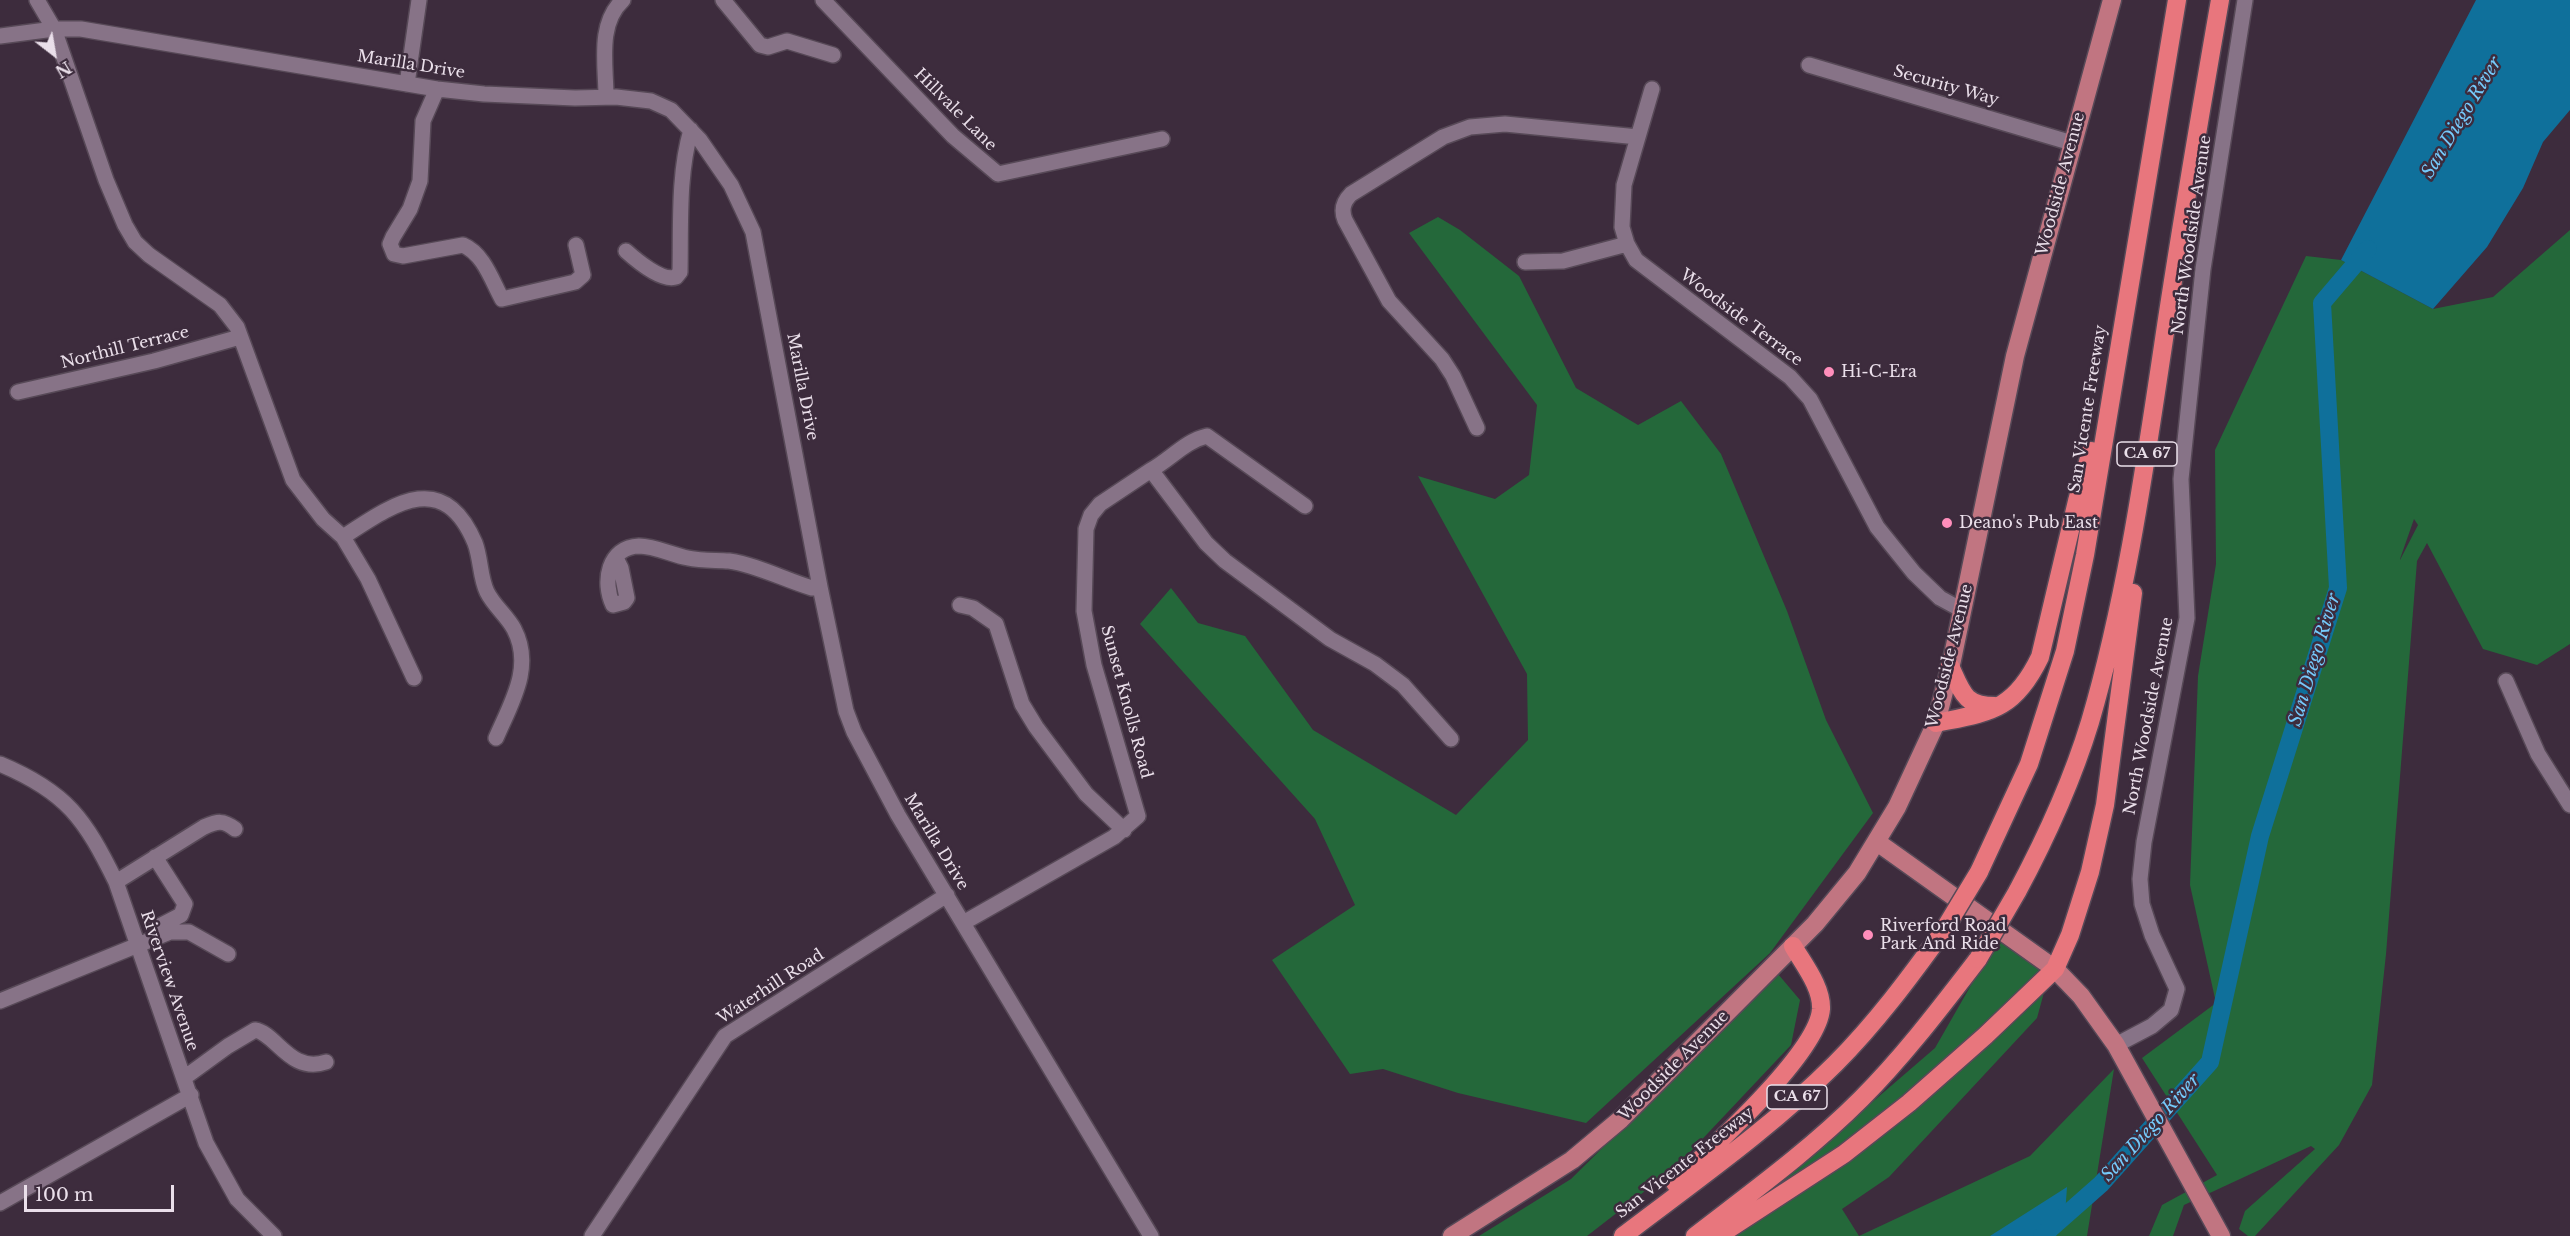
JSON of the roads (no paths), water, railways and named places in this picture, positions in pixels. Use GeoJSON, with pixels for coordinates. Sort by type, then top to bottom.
{"type":"FeatureCollection","features":[{"type":"Feature","properties":{"kind":"highway","name":"San Vicente Freeway"},"geometry":{"type":"LineString","coordinates":[[1623,1236],[1764,1128],[1834,1065],[1889,1005],[1944,930],[1979,872],[2029,765],[2065,651],[2085,555],[2177,0]]}},
{"type":"Feature","properties":{"kind":"highway","name":"CA 67"},"geometry":{"type":"LineString","coordinates":[[1695,1236],[1806,1149],[1861,1098],[1920,1034],[1978,959],[2044,842],[2089,724],[2117,618],[2140,500],[2181,230],[2220,0]]}},
{"type":"Feature","properties":{"kind":"highway"},"geometry":{"type":"LineString","coordinates":[[1936,723],[2000,707],[2014,697],[2030,679],[2040,657],[2077,501],[2114,372]]}},
{"type":"Feature","properties":{"kind":"highway"},"geometry":{"type":"LineString","coordinates":[[1718,1236],[1844,1154],[1909,1103],[1985,1036],[2055,969],[2070,935],[2090,872],[2105,805],[2133,596],[2140,500]]}},
{"type":"Feature","properties":{"kind":"highway"},"geometry":{"type":"LineString","coordinates":[[1950,666],[1966,698],[1980,706],[2000,707]]}},
{"type":"Feature","properties":{"kind":"highway"},"geometry":{"type":"LineString","coordinates":[[1613,1236],[1729,1133],[1769,1091],[1804,1046],[1821,1009],[1818,990],[1793,946]]}},
{"type":"Feature","properties":{"kind":"main road","name":"Woodside Avenue"},"geometry":{"type":"LineString","coordinates":[[1452,1236],[1536,1185],[1572,1160],[1605,1132],[1815,924],[1857,873],[1897,807],[1936,723],[2015,356],[2112,0]]}},
{"type":"Feature","properties":{"kind":"main road"},"geometry":{"type":"LineString","coordinates":[[1877,842],[2055,969],[2081,996],[2116,1045],[2221,1236]]}},
{"type":"Feature","properties":{"kind":"street"},"geometry":{"type":"LineString","coordinates":[[37,0],[54,28],[106,180],[125,225],[135,242],[149,255],[220,305],[230,315],[293,480],[323,519],[343,537],[368,579],[414,678]]}},
{"type":"Feature","properties":{"kind":"street"},"geometry":{"type":"LineString","coordinates":[[407,84],[419,0]]}},
{"type":"Feature","properties":{"kind":"street"},"geometry":{"type":"LineString","coordinates":[[723,0],[760,45],[768,47],[787,41],[833,56]]}},
{"type":"Feature","properties":{"kind":"street","name":"Hillvale Lane"},"geometry":{"type":"LineString","coordinates":[[823,0],[953,136],[998,174],[1162,139]]}},
{"type":"Feature","properties":{"kind":"street","name":"North Woodside Avenue"},"geometry":{"type":"LineString","coordinates":[[2116,1045],[2152,1026],[2172,1010],[2177,989],[2152,935],[2142,904],[2140,879],[2144,842],[2187,618],[2181,479],[2202,269],[2245,0]]}},
{"type":"Feature","properties":{"kind":"street"},"geometry":{"type":"LineString","coordinates":[[606,97],[606,35],[610,18],[620,1]]}},
{"type":"Feature","properties":{"kind":"street"},"geometry":{"type":"LineString","coordinates":[[0,36],[54,28]]}},
{"type":"Feature","properties":{"kind":"street","name":"Marilla Drive"},"geometry":{"type":"LineString","coordinates":[[54,28],[81,29],[155,39],[437,88],[537,97],[640,99],[664,105],[692,130],[731,185],[753,232],[820,587],[846,711],[854,732],[894,808],[1151,1236]]}},
{"type":"Feature","properties":{"kind":"street","name":"Security Way"},"geometry":{"type":"LineString","coordinates":[[1809,65],[2072,143]]}},
{"type":"Feature","properties":{"kind":"street"},"geometry":{"type":"LineString","coordinates":[[437,88],[423,121],[420,181],[411,208],[390,244],[394,254],[403,256],[464,245],[472,249],[480,258],[502,299],[580,279],[583,275],[576,245]]}},
{"type":"Feature","properties":{"kind":"street","name":"Woodside Terrace"},"geometry":{"type":"LineString","coordinates":[[1652,89],[1624,185],[1622,227],[1636,260],[1790,377],[1810,399],[1877,527],[1914,573],[1940,598],[1962,610]]}},
{"type":"Feature","properties":{"kind":"street"},"geometry":{"type":"LineString","coordinates":[[1477,428],[1453,376],[1442,359],[1389,301],[1345,220],[1343,211],[1345,201],[1351,194],[1443,137],[1470,127],[1505,124],[1638,137]]}},
{"type":"Feature","properties":{"kind":"street"},"geometry":{"type":"LineString","coordinates":[[626,250],[639,263],[667,278],[676,277],[680,272],[682,198],[687,143],[692,130]]}},
{"type":"Feature","properties":{"kind":"street"},"geometry":{"type":"LineString","coordinates":[[1525,262],[1563,261],[1628,244]]}},
{"type":"Feature","properties":{"kind":"street","name":"Northill Terrace"},"geometry":{"type":"LineString","coordinates":[[18,392],[154,361],[240,337]]}},
{"type":"Feature","properties":{"kind":"street"},"geometry":{"type":"LineString","coordinates":[[1305,506],[1208,436],[1194,439],[1152,470],[1206,543],[1226,561],[1330,639],[1375,664],[1403,685],[1451,739]]}},
{"type":"Feature","properties":{"kind":"street","name":"Sunset Knolls Road"},"geometry":{"type":"LineString","coordinates":[[1124,830],[1138,816],[1094,665],[1084,611],[1086,529],[1091,515],[1100,504],[1152,470]]}},
{"type":"Feature","properties":{"kind":"street"},"geometry":{"type":"LineString","coordinates":[[343,537],[381,512],[418,498],[440,501],[457,512],[475,544],[487,592],[514,629],[522,654],[520,682],[496,738]]}},
{"type":"Feature","properties":{"kind":"street"},"geometry":{"type":"LineString","coordinates":[[616,558],[627,549],[640,546],[687,558],[730,561],[812,588],[820,587]]}},
{"type":"Feature","properties":{"kind":"street"},"geometry":{"type":"LineString","coordinates":[[960,605],[973,608],[996,624],[1022,704],[1036,727],[1086,794],[1124,830],[963,923]]}},
{"type":"Feature","properties":{"kind":"street"},"geometry":{"type":"LineString","coordinates":[[2506,681],[2538,754],[2570,805]]}},
{"type":"Feature","properties":{"kind":"street","name":"Riverview Avenue"},"geometry":{"type":"LineString","coordinates":[[0,764],[44,786],[75,811],[101,851],[116,882],[206,1143],[237,1199],[274,1236]]}},
{"type":"Feature","properties":{"kind":"street"},"geometry":{"type":"LineString","coordinates":[[116,882],[204,826],[218,821],[225,822],[235,829]]}},
{"type":"Feature","properties":{"kind":"street"},"geometry":{"type":"LineString","coordinates":[[136,943],[181,915],[184,910],[184,904],[155,857]]}},
{"type":"Feature","properties":{"kind":"street","name":"Waterhill Road"},"geometry":{"type":"LineString","coordinates":[[592,1236],[725,1036],[947,896]]}},
{"type":"Feature","properties":{"kind":"street"},"geometry":{"type":"LineString","coordinates":[[0,1001],[136,943],[170,932],[189,933],[228,954]]}},
{"type":"Feature","properties":{"kind":"street"},"geometry":{"type":"LineString","coordinates":[[184,1078],[228,1046],[255,1030],[262,1033],[288,1055],[316,1065],[326,1062]]}},
{"type":"Feature","properties":{"kind":"street"},"geometry":{"type":"LineString","coordinates":[[2,1196],[190,1095]]}},
{"type":"Feature","properties":{"kind":"water"},"geometry":{"type":"Polygon","coordinates":[[[2476,0],[2570,0],[2570,110],[2543,142],[2523,188],[2487,247],[2433,309],[2341,260],[2476,0]]]}},
{"type":"Feature","properties":{"kind":"water"},"geometry":{"type":"Polygon","coordinates":[[[2067,1187],[2065,1215],[2056,1236],[1990,1236],[2067,1187]]]}},
{"type":"Feature","properties":{"kind":"waterway","name":"San Diego River"},"geometry":{"type":"LineString","coordinates":[[2042,1236],[2101,1184],[2210,1062],[2260,836],[2338,588],[2322,303],[2368,249]]}},
{"type":"Feature","properties":{"kind":"place","name":"Hi-C-Era"},"geometry":{"type":"Point","coordinates":[1829,372]}},
{"type":"Feature","properties":{"kind":"place","name":"Deano's Pub East"},"geometry":{"type":"Point","coordinates":[1947,523]}},
{"type":"Feature","properties":{"kind":"place","name":"Riverford Road Park And Ride"},"geometry":{"type":"Point","coordinates":[1868,935]}}]}
